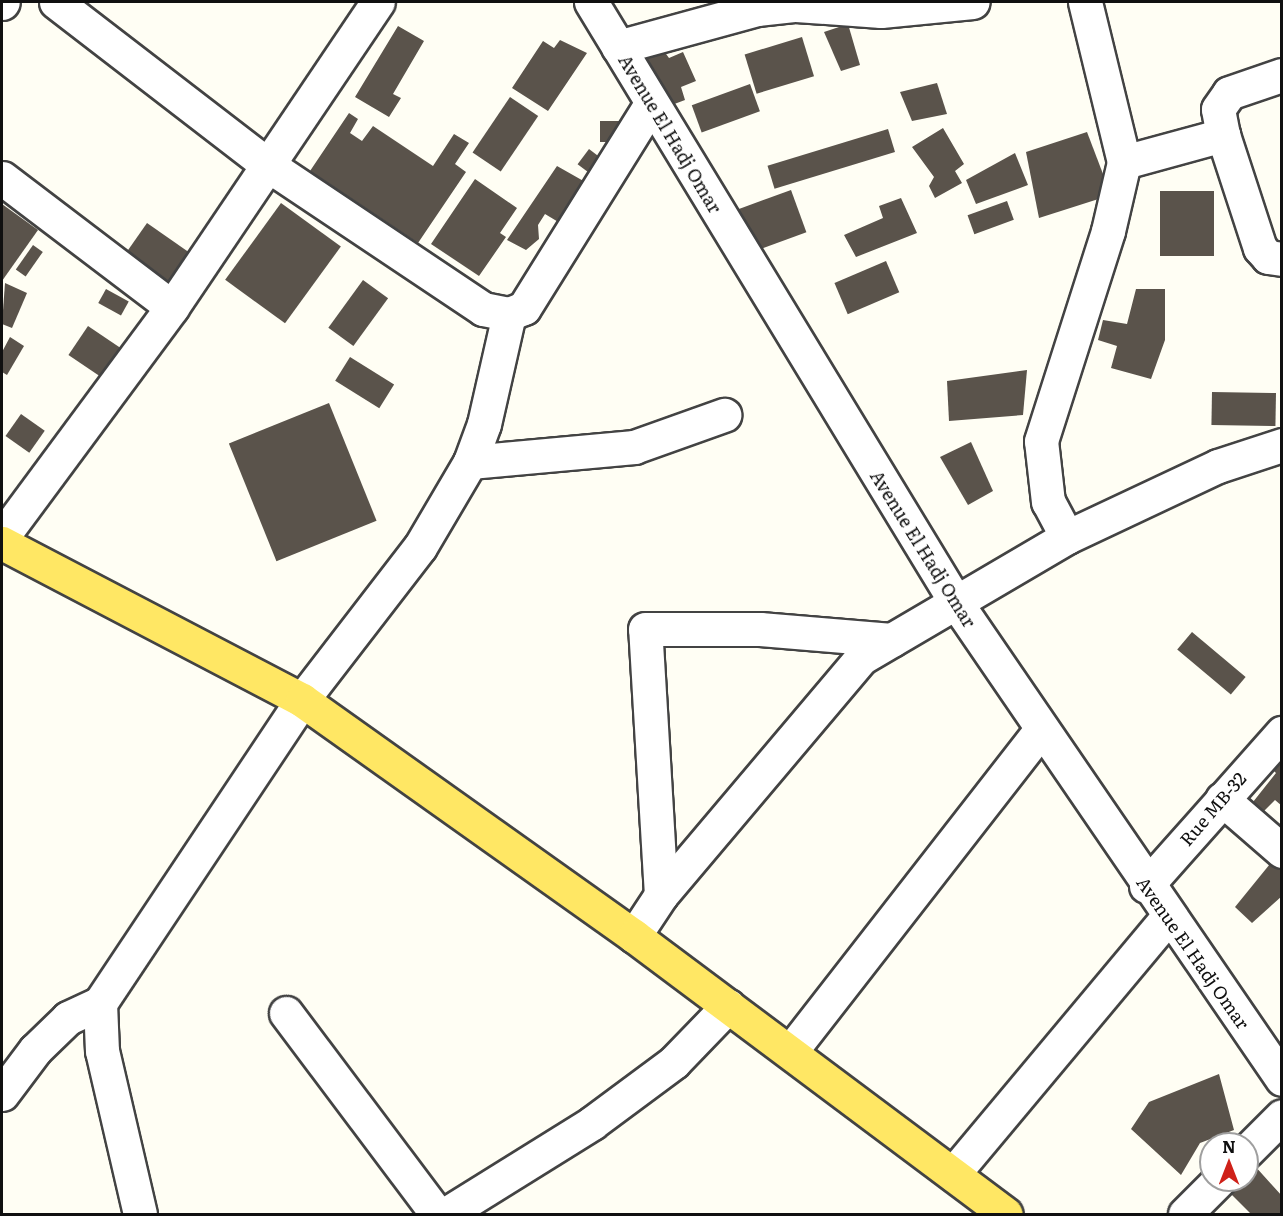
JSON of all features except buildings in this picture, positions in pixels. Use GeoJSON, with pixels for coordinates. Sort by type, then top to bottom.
{"type":"FeatureCollection","features":[{"type":"Feature","properties":{"kind":"main road"},"geometry":{"type":"LineString","coordinates":[[2,543],[302,700],[634,936],[1006,1215]]}},
{"type":"Feature","properties":{"kind":"street"},"geometry":{"type":"LineString","coordinates":[[56,2],[268,165],[483,309],[509,314],[524,308],[651,104]]}},
{"type":"Feature","properties":{"kind":"street"},"geometry":{"type":"LineString","coordinates":[[2,537],[172,307],[378,2]]}},
{"type":"Feature","properties":{"kind":"street","name":"Avenue El Hadj Omar"},"geometry":{"type":"LineString","coordinates":[[591,2],[955,602],[1040,731],[1281,1079]]}},
{"type":"Feature","properties":{"kind":"street"},"geometry":{"type":"LineString","coordinates":[[618,47],[757,9],[796,5],[881,11],[973,2]]}},
{"type":"Feature","properties":{"kind":"street"},"geometry":{"type":"LineString","coordinates":[[1067,537],[1048,502],[1041,441],[1108,231],[1124,162],[1085,2]]}},
{"type":"Feature","properties":{"kind":"street"},"geometry":{"type":"LineString","coordinates":[[1281,75],[1229,93],[1218,109],[1223,135],[1260,248],[1268,256],[1281,259]]}},
{"type":"Feature","properties":{"kind":"street"},"geometry":{"type":"LineString","coordinates":[[1124,162],[1223,135]]}},
{"type":"Feature","properties":{"kind":"street"},"geometry":{"type":"LineString","coordinates":[[2,178],[172,307]]}},
{"type":"Feature","properties":{"kind":"street"},"geometry":{"type":"LineString","coordinates":[[2,1094],[35,1050],[68,1018],[100,1003],[302,700],[420,547],[470,462],[484,424],[509,314]]}},
{"type":"Feature","properties":{"kind":"street"},"geometry":{"type":"LineString","coordinates":[[470,462],[633,447],[724,415]]}},
{"type":"Feature","properties":{"kind":"street"},"geometry":{"type":"LineString","coordinates":[[634,936],[661,895],[861,658],[1067,537],[1218,466],[1281,445]]}},
{"type":"Feature","properties":{"kind":"street"},"geometry":{"type":"LineString","coordinates":[[661,895],[645,629],[759,629],[892,640]]}},
{"type":"Feature","properties":{"kind":"street"},"geometry":{"type":"LineString","coordinates":[[790,1052],[1040,731]]}},
{"type":"Feature","properties":{"kind":"street","name":"Rue MB-32"},"geometry":{"type":"LineString","coordinates":[[1146,886],[1281,733]]}},
{"type":"Feature","properties":{"kind":"street"},"geometry":{"type":"LineString","coordinates":[[1222,799],[1281,851]]}},
{"type":"Feature","properties":{"kind":"street"},"geometry":{"type":"LineString","coordinates":[[953,1174],[1168,916]]}},
{"type":"Feature","properties":{"kind":"street"},"geometry":{"type":"LineString","coordinates":[[100,1003],[102,1051],[140,1215]]}},
{"type":"Feature","properties":{"kind":"street"},"geometry":{"type":"LineString","coordinates":[[446,1215],[592,1123],[674,1062],[728,1006]]}},
{"type":"Feature","properties":{"kind":"street"},"geometry":{"type":"LineString","coordinates":[[286,1013],[438,1215]]}},
{"type":"Feature","properties":{"kind":"street"},"geometry":{"type":"LineString","coordinates":[[1259,1139],[1281,1116]]}},
{"type":"Feature","properties":{"kind":"street"},"geometry":{"type":"LineString","coordinates":[[1185,1215],[1207,1192]]}}]}
